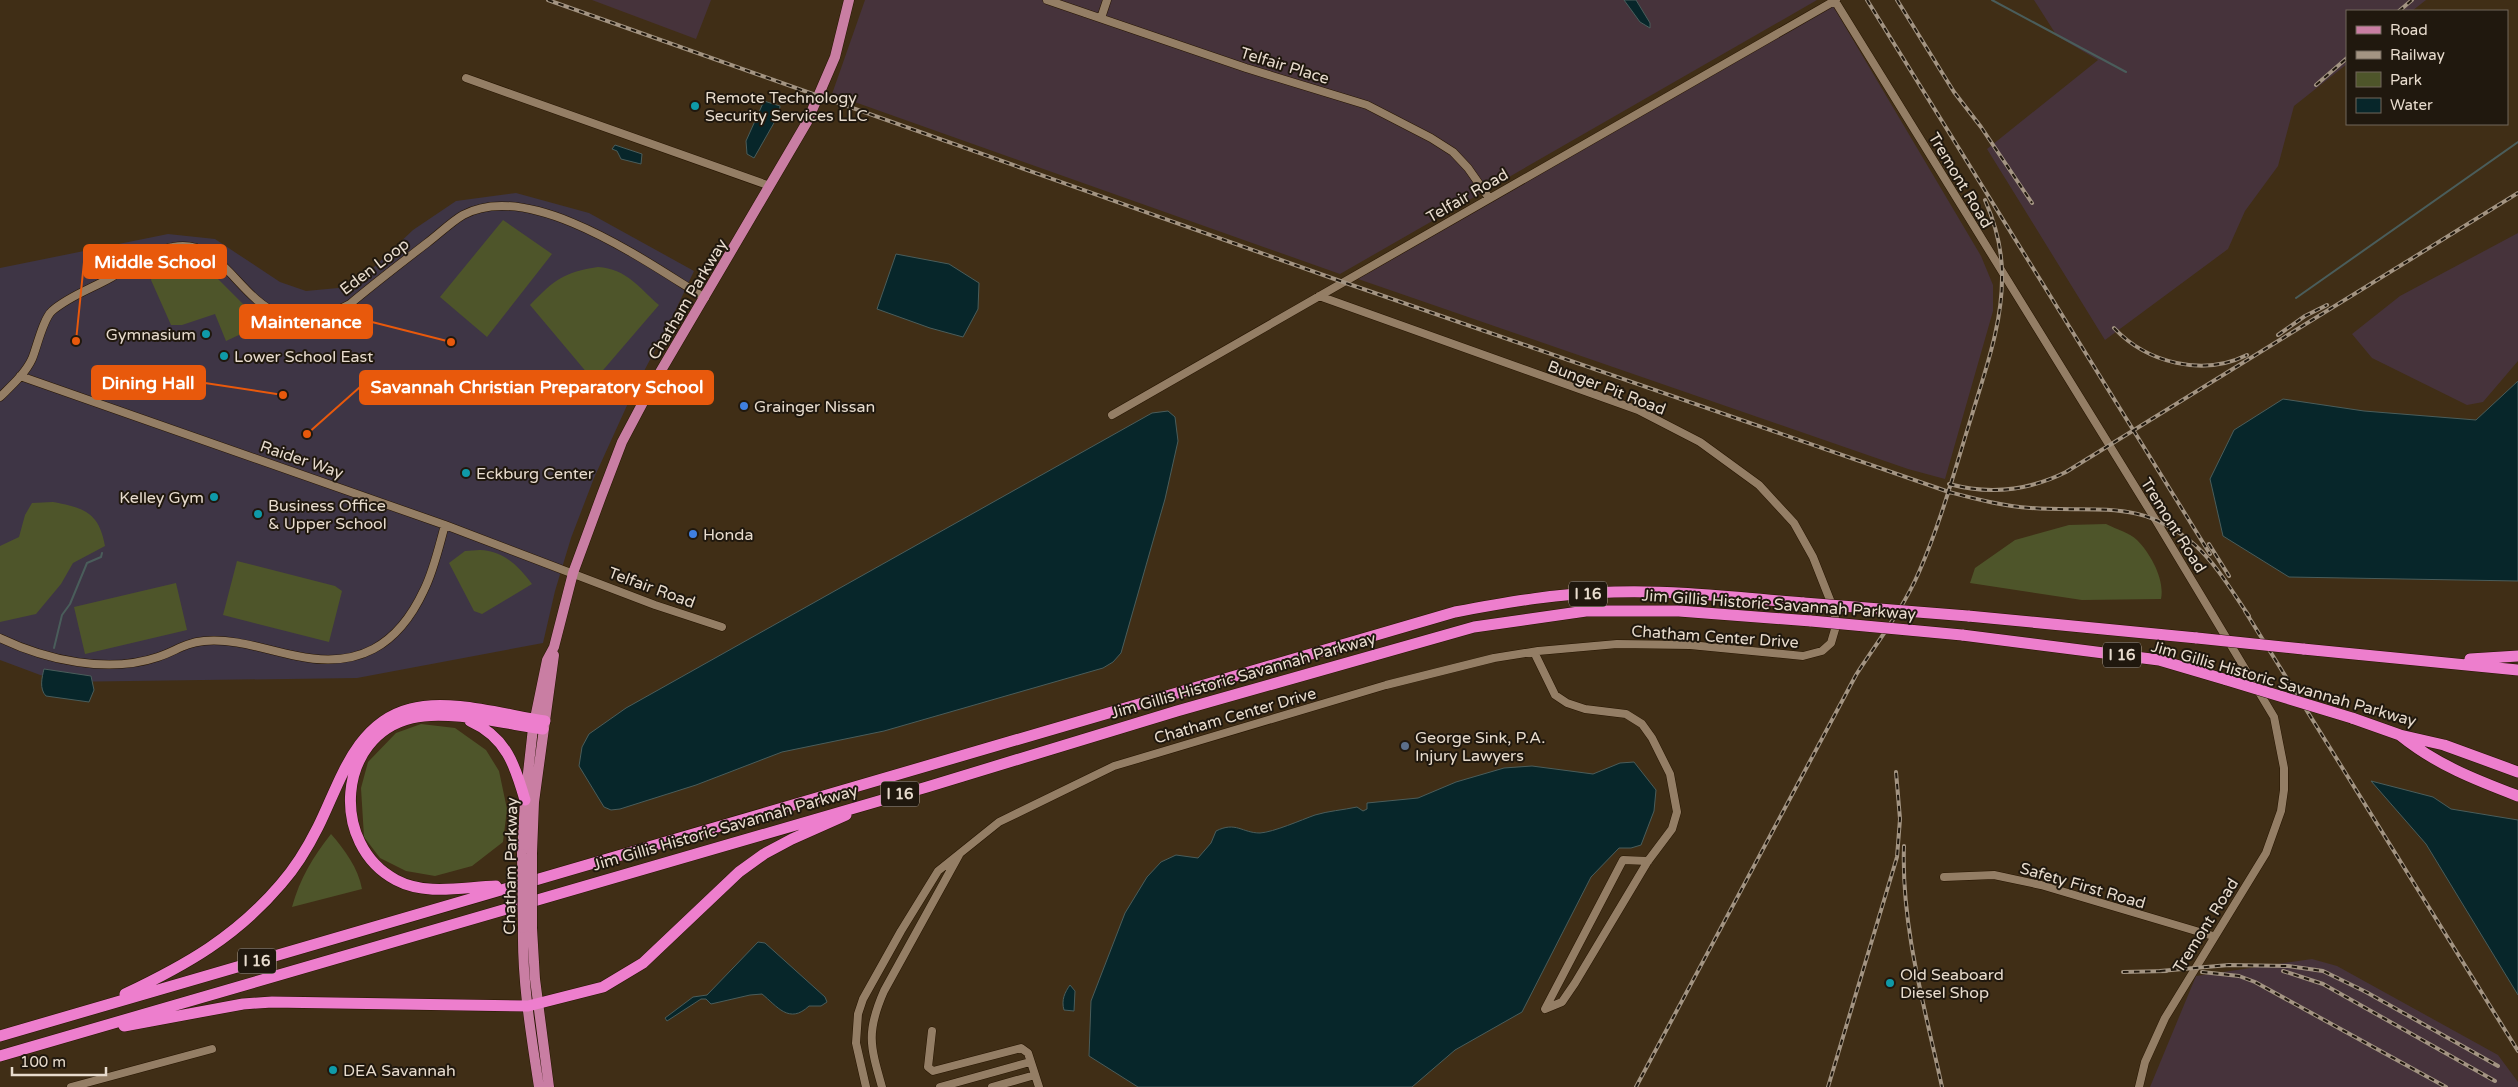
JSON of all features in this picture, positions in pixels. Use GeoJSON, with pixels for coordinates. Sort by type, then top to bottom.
{"type":"FeatureCollection","features":[{"type":"Feature","properties":{"kind":"highway","name":"Jim Gillis Historic Savannah Parkway"},"geometry":{"type":"LineString","coordinates":[[0,1036],[1455,612],[1534,598],[1613,592],[1689,593],[1968,616],[2518,670]]}},
{"type":"Feature","properties":{"kind":"highway","name":"Jim Gillis Historic Savannah Parkway"},"geometry":{"type":"LineString","coordinates":[[0,1056],[896,795],[1186,708],[1474,627],[1586,611],[1649,610],[1811,621],[1962,635],[2159,660],[2352,718],[2400,735],[2444,745],[2518,772]]}},
{"type":"Feature","properties":{"kind":"highway"},"geometry":{"type":"LineString","coordinates":[[2421,660],[2518,656]]}},
{"type":"Feature","properties":{"kind":"highway"},"geometry":{"type":"LineString","coordinates":[[88,1011],[190,962],[227,937],[262,906],[307,849],[359,743],[387,719],[409,709],[440,706],[539,724]]}},
{"type":"Feature","properties":{"kind":"highway"},"geometry":{"type":"LineString","coordinates":[[513,886],[432,889],[416,888],[396,880],[382,872],[367,855],[356,837],[349,799],[355,768],[365,750],[380,734],[394,724],[411,718],[429,715],[539,724]]}},
{"type":"Feature","properties":{"kind":"highway"},"geometry":{"type":"LineString","coordinates":[[449,716],[471,722],[485,729],[502,746],[514,764],[525,800]]}},
{"type":"Feature","properties":{"kind":"highway"},"geometry":{"type":"LineString","coordinates":[[2400,735],[2422,754],[2442,765],[2518,796]]}},
{"type":"Feature","properties":{"kind":"highway"},"geometry":{"type":"LineString","coordinates":[[79,1033],[243,1004],[272,1002],[533,1006],[603,987],[628,974],[643,963],[719,889],[764,854],[844,816],[896,795]]}},
{"type":"Feature","properties":{"kind":"main road","name":"Chatham Parkway"},"geometry":{"type":"LineString","coordinates":[[539,1087],[528,928],[525,800],[539,724],[554,662],[554,647],[573,573],[622,442],[649,391],[807,122],[835,57],[848,0]]}},
{"type":"Feature","properties":{"kind":"main road","name":"Chatham Parkway"},"geometry":{"type":"LineString","coordinates":[[527,854],[534,802],[539,724]]}},
{"type":"Feature","properties":{"kind":"main road","name":"Chatham Parkway"},"geometry":{"type":"LineString","coordinates":[[533,1006],[549,1087]]}},
{"type":"Feature","properties":{"kind":"street","name":"Telfair Place"},"geometry":{"type":"LineString","coordinates":[[1047,0],[1246,68],[1367,105],[1431,138],[1453,152],[1468,168],[1488,198]]}},
{"type":"Feature","properties":{"kind":"street"},"geometry":{"type":"LineString","coordinates":[[1101,18],[1107,0]]}},
{"type":"Feature","properties":{"kind":"street","name":"Telfair Road"},"geometry":{"type":"LineString","coordinates":[[1112,415],[1836,0]]}},
{"type":"Feature","properties":{"kind":"street","name":"Tremont Road"},"geometry":{"type":"LineString","coordinates":[[1836,0],[2155,519],[2274,718],[2284,768],[2281,811],[2266,853],[2213,936],[2165,1018],[2145,1062],[2139,1087]]}},
{"type":"Feature","properties":{"kind":"street"},"geometry":{"type":"LineString","coordinates":[[466,78],[770,186]]}},
{"type":"Feature","properties":{"kind":"street","name":"Eden Loop"},"geometry":{"type":"LineString","coordinates":[[0,397],[31,361],[51,311],[153,253],[174,246],[189,247],[208,252],[266,309],[279,314],[314,318],[330,314],[350,304],[463,215],[488,205],[530,208],[573,223],[621,247],[705,298]]}},
{"type":"Feature","properties":{"kind":"street","name":"Bunger Pit Road"},"geometry":{"type":"LineString","coordinates":[[1319,296],[1638,410],[1700,442],[1759,485],[1779,505],[1806,544],[1826,586]]}},
{"type":"Feature","properties":{"kind":"street","name":"Raider Way"},"geometry":{"type":"LineString","coordinates":[[20,376],[445,525],[573,573]]}},
{"type":"Feature","properties":{"kind":"street"},"geometry":{"type":"LineString","coordinates":[[0,638],[22,649],[57,660],[98,664],[158,657],[188,642],[221,640],[318,660],[349,660],[380,645],[401,629],[425,589],[445,525]]}},
{"type":"Feature","properties":{"kind":"street","name":"Telfair Road"},"geometry":{"type":"LineString","coordinates":[[573,573],[655,605],[722,627]]}},
{"type":"Feature","properties":{"kind":"street","name":"Chatham Center Drive"},"geometry":{"type":"LineString","coordinates":[[866,1087],[856,1043],[858,1014],[863,1000],[921,895],[938,871],[962,849],[999,822],[1114,766],[1395,683],[1456,667],[1534,652],[1617,644],[1653,644],[1812,655],[1831,643],[1836,626],[1834,610],[1826,586]]}},
{"type":"Feature","properties":{"kind":"street"},"geometry":{"type":"LineString","coordinates":[[1534,652],[1555,695],[1567,703],[1585,709],[1626,714],[1642,724],[1652,738],[1670,774],[1677,812],[1672,829],[1648,861],[1562,1002],[1545,1009],[1623,860],[1648,861]]}},
{"type":"Feature","properties":{"kind":"street","name":"Chatham Center Drive"},"geometry":{"type":"LineString","coordinates":[[882,1087],[871,1040],[875,1010],[962,849]]}},
{"type":"Feature","properties":{"kind":"street","name":"Safety First Road"},"geometry":{"type":"LineString","coordinates":[[1944,878],[1994,875],[2041,884],[2213,936]]}},
{"type":"Feature","properties":{"kind":"street"},"geometry":{"type":"LineString","coordinates":[[932,1032],[928,1067],[933,1071],[1021,1048],[1028,1053],[1038,1087]]}},
{"type":"Feature","properties":{"kind":"street"},"geometry":{"type":"LineString","coordinates":[[71,1087],[212,1049]]}},
{"type":"Feature","properties":{"kind":"street"},"geometry":{"type":"LineString","coordinates":[[940,1087],[1030,1062]]}},
{"type":"Feature","properties":{"kind":"street"},"geometry":{"type":"LineString","coordinates":[[992,1087],[1035,1074]]}},
{"type":"Feature","properties":{"kind":"street"},"geometry":{"type":"LineString","coordinates":[[87,1082],[95,1087]]}},
{"type":"Feature","properties":{"kind":"shaded area"},"geometry":{"type":"Polygon","coordinates":[[[592,0],[711,0],[696,39],[592,0]]]}},
{"type":"Feature","properties":{"kind":"shaded area"},"geometry":{"type":"Polygon","coordinates":[[[865,0],[1817,0],[1340,274],[832,94],[865,0]]]}},
{"type":"Feature","properties":{"kind":"shaded area"},"geometry":{"type":"Polygon","coordinates":[[[2034,0],[2426,0],[2413,10],[2346,10],[2346,65],[2294,106],[2278,166],[2245,211],[2228,249],[2105,340],[1987,149],[2098,60],[2057,36],[2034,0]]]}},
{"type":"Feature","properties":{"kind":"shaded area"},"geometry":{"type":"Polygon","coordinates":[[[1833,6],[1981,256],[1993,285],[1993,311],[1945,479],[1908,469],[1358,279],[1833,6]]]}},
{"type":"Feature","properties":{"kind":"shaded area"},"geometry":{"type":"Polygon","coordinates":[[[516,193],[589,213],[694,271],[671,320],[634,390],[594,478],[571,538],[555,591],[543,643],[357,678],[59,682],[0,660],[0,268],[168,234],[215,239],[280,282],[306,291],[338,288],[374,267],[413,230],[456,201],[516,193]]]}},
{"type":"Feature","properties":{"kind":"shaded area"},"geometry":{"type":"Polygon","coordinates":[[[2518,233],[2518,361],[2483,402],[2467,405],[2372,358],[2352,334],[2400,296],[2518,233]]]}},
{"type":"Feature","properties":{"kind":"shaded area"},"geometry":{"type":"Polygon","coordinates":[[[2312,959],[2337,966],[2498,1055],[2518,1082],[2518,1087],[2150,1087],[2196,976],[2312,959]]]}},
{"type":"Feature","properties":{"kind":"green space"},"geometry":{"type":"Polygon","coordinates":[[[503,220],[552,254],[487,337],[440,297],[503,220]]]}},
{"type":"Feature","properties":{"kind":"green space"},"geometry":{"type":"Polygon","coordinates":[[[170,259],[191,260],[207,268],[255,316],[256,327],[226,341],[215,314],[182,325],[171,325],[151,280],[157,263],[170,259]]]}},
{"type":"Feature","properties":{"kind":"green space"},"geometry":{"type":"Polygon","coordinates":[[[598,267],[608,268],[625,275],[659,305],[598,376],[588,374],[530,305],[560,278],[598,267]]]}},
{"type":"Feature","properties":{"kind":"green space"},"geometry":{"type":"Polygon","coordinates":[[[53,502],[81,510],[94,519],[99,526],[105,546],[73,563],[61,584],[36,614],[0,622],[0,546],[19,537],[25,515],[32,503],[53,502]]]}},
{"type":"Feature","properties":{"kind":"green space"},"geometry":{"type":"Polygon","coordinates":[[[2106,524],[2127,533],[2147,552],[2159,576],[2162,592],[2161,599],[2082,600],[1970,583],[1975,568],[2015,540],[2069,525],[2106,524]]]}},
{"type":"Feature","properties":{"kind":"green space"},"geometry":{"type":"Polygon","coordinates":[[[480,550],[503,556],[521,571],[532,584],[482,614],[474,611],[449,563],[465,551],[480,550]]]}},
{"type":"Feature","properties":{"kind":"green space"},"geometry":{"type":"Polygon","coordinates":[[[237,561],[335,586],[342,591],[329,642],[223,615],[237,561]]]}},
{"type":"Feature","properties":{"kind":"green space"},"geometry":{"type":"Polygon","coordinates":[[[176,583],[187,630],[85,654],[74,607],[176,583]]]}},
{"type":"Feature","properties":{"kind":"green space"},"geometry":{"type":"Polygon","coordinates":[[[421,724],[455,728],[486,750],[499,771],[507,809],[503,842],[472,866],[435,876],[406,871],[380,858],[364,837],[361,788],[368,762],[396,733],[421,724]]]}},
{"type":"Feature","properties":{"kind":"green space"},"geometry":{"type":"Polygon","coordinates":[[[331,834],[350,860],[362,889],[292,907],[308,868],[331,834]]]}},
{"type":"Feature","properties":{"kind":"water"},"geometry":{"type":"Polygon","coordinates":[[[1624,0],[1636,0],[1650,23],[1650,28],[1640,22],[1624,0]]]}},
{"type":"Feature","properties":{"kind":"water"},"geometry":{"type":"Polygon","coordinates":[[[764,101],[780,106],[779,114],[754,158],[747,154],[746,141],[764,101]]]}},
{"type":"Feature","properties":{"kind":"water"},"geometry":{"type":"Polygon","coordinates":[[[615,145],[642,154],[641,164],[621,159],[617,151],[612,149],[615,145]]]}},
{"type":"Feature","properties":{"kind":"water"},"geometry":{"type":"Polygon","coordinates":[[[896,254],[949,264],[979,283],[978,309],[963,337],[930,328],[877,309],[896,254]]]}},
{"type":"Feature","properties":{"kind":"water"},"geometry":{"type":"Polygon","coordinates":[[[2518,381],[2518,581],[2289,577],[2223,536],[2210,479],[2234,430],[2283,399],[2364,411],[2476,420],[2518,381]]]}},
{"type":"Feature","properties":{"kind":"water"},"geometry":{"type":"Polygon","coordinates":[[[1168,411],[1175,417],[1178,441],[1165,499],[1121,653],[1113,662],[1103,668],[884,731],[782,752],[696,785],[620,809],[611,810],[604,807],[579,766],[582,747],[589,734],[626,708],[1152,413],[1168,411]]]}},
{"type":"Feature","properties":{"kind":"water"},"geometry":{"type":"Polygon","coordinates":[[[44,669],[91,676],[94,690],[89,702],[46,696],[42,686],[44,669]]]}},
{"type":"Feature","properties":{"kind":"water"},"geometry":{"type":"Polygon","coordinates":[[[1634,762],[1656,790],[1654,811],[1641,845],[1631,848],[1619,848],[1591,877],[1522,1012],[1455,1050],[1412,1087],[1138,1087],[1089,1056],[1091,1001],[1125,913],[1147,877],[1161,862],[1176,855],[1198,858],[1211,843],[1216,831],[1234,827],[1260,833],[1325,812],[1357,807],[1363,811],[1367,809],[1367,803],[1418,798],[1456,782],[1504,768],[1532,766],[1593,774],[1620,763],[1634,762]]]}},
{"type":"Feature","properties":{"kind":"water"},"geometry":{"type":"Polygon","coordinates":[[[2371,781],[2433,797],[2451,809],[2518,820],[2518,995],[2426,844],[2371,781]]]}},
{"type":"Feature","properties":{"kind":"water"},"geometry":{"type":"Polygon","coordinates":[[[758,942],[765,943],[825,997],[827,1002],[821,1006],[809,1006],[795,1014],[789,1014],[778,1008],[762,994],[711,1004],[706,999],[701,999],[667,1021],[665,1018],[693,997],[707,995],[758,942]]]}},
{"type":"Feature","properties":{"kind":"water"},"geometry":{"type":"Polygon","coordinates":[[[1070,985],[1075,991],[1074,1011],[1064,1010],[1063,1006],[1064,996],[1070,985]]]}},
{"type":"Feature","properties":{"kind":"waterway"},"geometry":{"type":"LineString","coordinates":[[1992,0],[2126,72]]}},
{"type":"Feature","properties":{"kind":"waterway"},"geometry":{"type":"LineString","coordinates":[[2296,298],[2518,142]]}},
{"type":"Feature","properties":{"kind":"waterway"},"geometry":{"type":"LineString","coordinates":[[54,648],[62,615],[70,604],[87,563],[101,557],[102,553]]}},
{"type":"Feature","properties":{"kind":"railway"},"geometry":{"type":"LineString","coordinates":[[548,0],[1343,282],[1949,492],[2010,506],[2097,509],[2137,514],[2156,520],[2176,531],[2204,554],[2249,616]]}},
{"type":"Feature","properties":{"kind":"railway"},"geometry":{"type":"LineString","coordinates":[[1867,0],[2210,554]]}},
{"type":"Feature","properties":{"kind":"railway"},"geometry":{"type":"LineString","coordinates":[[1897,0],[1954,92],[1981,127],[2032,203]]}},
{"type":"Feature","properties":{"kind":"railway"},"geometry":{"type":"LineString","coordinates":[[2400,10],[2412,0]]}},
{"type":"Feature","properties":{"kind":"railway"},"geometry":{"type":"LineString","coordinates":[[2316,85],[2346,59]]}},
{"type":"Feature","properties":{"kind":"railway"},"geometry":{"type":"LineString","coordinates":[[1949,484],[1979,489],[2009,489],[2037,483],[2066,472],[2518,193]]}},
{"type":"Feature","properties":{"kind":"railway"},"geometry":{"type":"LineString","coordinates":[[1636,1087],[1856,675],[1906,599],[1927,553],[1982,383],[2000,311],[2002,292],[2001,255],[1995,227],[1985,200]]}},
{"type":"Feature","properties":{"kind":"railway"},"geometry":{"type":"LineString","coordinates":[[2278,335],[2305,316],[2327,305]]}},
{"type":"Feature","properties":{"kind":"railway"},"geometry":{"type":"LineString","coordinates":[[2114,328],[2127,340],[2143,350],[2159,358],[2176,363],[2212,365],[2230,362],[2247,355]]}},
{"type":"Feature","properties":{"kind":"railway"},"geometry":{"type":"LineString","coordinates":[[2209,544],[2229,576]]}},
{"type":"Feature","properties":{"kind":"railway"},"geometry":{"type":"LineString","coordinates":[[2245,611],[2518,1051]]}},
{"type":"Feature","properties":{"kind":"railway"},"geometry":{"type":"LineString","coordinates":[[1828,1087],[1897,857],[1900,819],[1896,772]]}},
{"type":"Feature","properties":{"kind":"railway"},"geometry":{"type":"LineString","coordinates":[[1904,846],[1906,907],[1910,937],[1942,1087]]}},
{"type":"Feature","properties":{"kind":"railway"},"geometry":{"type":"LineString","coordinates":[[2160,971],[2229,965],[2288,966],[2323,971],[2366,992],[2498,1066]]}},
{"type":"Feature","properties":{"kind":"railway"},"geometry":{"type":"LineString","coordinates":[[2123,972],[2167,971]]}},
{"type":"Feature","properties":{"kind":"railway"},"geometry":{"type":"LineString","coordinates":[[2283,971],[2323,984],[2495,1081]]}},
{"type":"Feature","properties":{"kind":"railway"},"geometry":{"type":"LineString","coordinates":[[2202,972],[2239,976],[2255,982],[2446,1087]]}},
{"type":"Feature","properties":{"kind":"place","name":"Remote Technology Security Services LLC"},"geometry":{"type":"Point","coordinates":[695,106]}},
{"type":"Feature","properties":{"kind":"place","name":"Gymnasium"},"geometry":{"type":"Point","coordinates":[206,334]}},
{"type":"Feature","properties":{"kind":"place","name":"Middle School"},"geometry":{"type":"Point","coordinates":[76,341]}},
{"type":"Feature","properties":{"kind":"place","name":"Maintenance"},"geometry":{"type":"Point","coordinates":[451,342]}},
{"type":"Feature","properties":{"kind":"place","name":"Lower School East"},"geometry":{"type":"Point","coordinates":[224,356]}},
{"type":"Feature","properties":{"kind":"place","name":"Dining Hall"},"geometry":{"type":"Point","coordinates":[283,395]}},
{"type":"Feature","properties":{"kind":"place","name":"Grainger Nissan"},"geometry":{"type":"Point","coordinates":[744,406]}},
{"type":"Feature","properties":{"kind":"place","name":"Savannah Christian Preparatory School"},"geometry":{"type":"Point","coordinates":[307,434]}},
{"type":"Feature","properties":{"kind":"place","name":"Eckburg Center"},"geometry":{"type":"Point","coordinates":[466,473]}},
{"type":"Feature","properties":{"kind":"place","name":"Kelley Gym"},"geometry":{"type":"Point","coordinates":[214,497]}},
{"type":"Feature","properties":{"kind":"place","name":"Business Office & Upper School"},"geometry":{"type":"Point","coordinates":[258,514]}},
{"type":"Feature","properties":{"kind":"place","name":"Honda"},"geometry":{"type":"Point","coordinates":[693,534]}},
{"type":"Feature","properties":{"kind":"place","name":"George Sink, P.A. Injury Lawyers"},"geometry":{"type":"Point","coordinates":[1405,746]}},
{"type":"Feature","properties":{"kind":"place","name":"Old Seaboard Diesel Shop"},"geometry":{"type":"Point","coordinates":[1890,983]}},
{"type":"Feature","properties":{"kind":"place","name":"DEA Savannah"},"geometry":{"type":"Point","coordinates":[333,1070]}}]}
